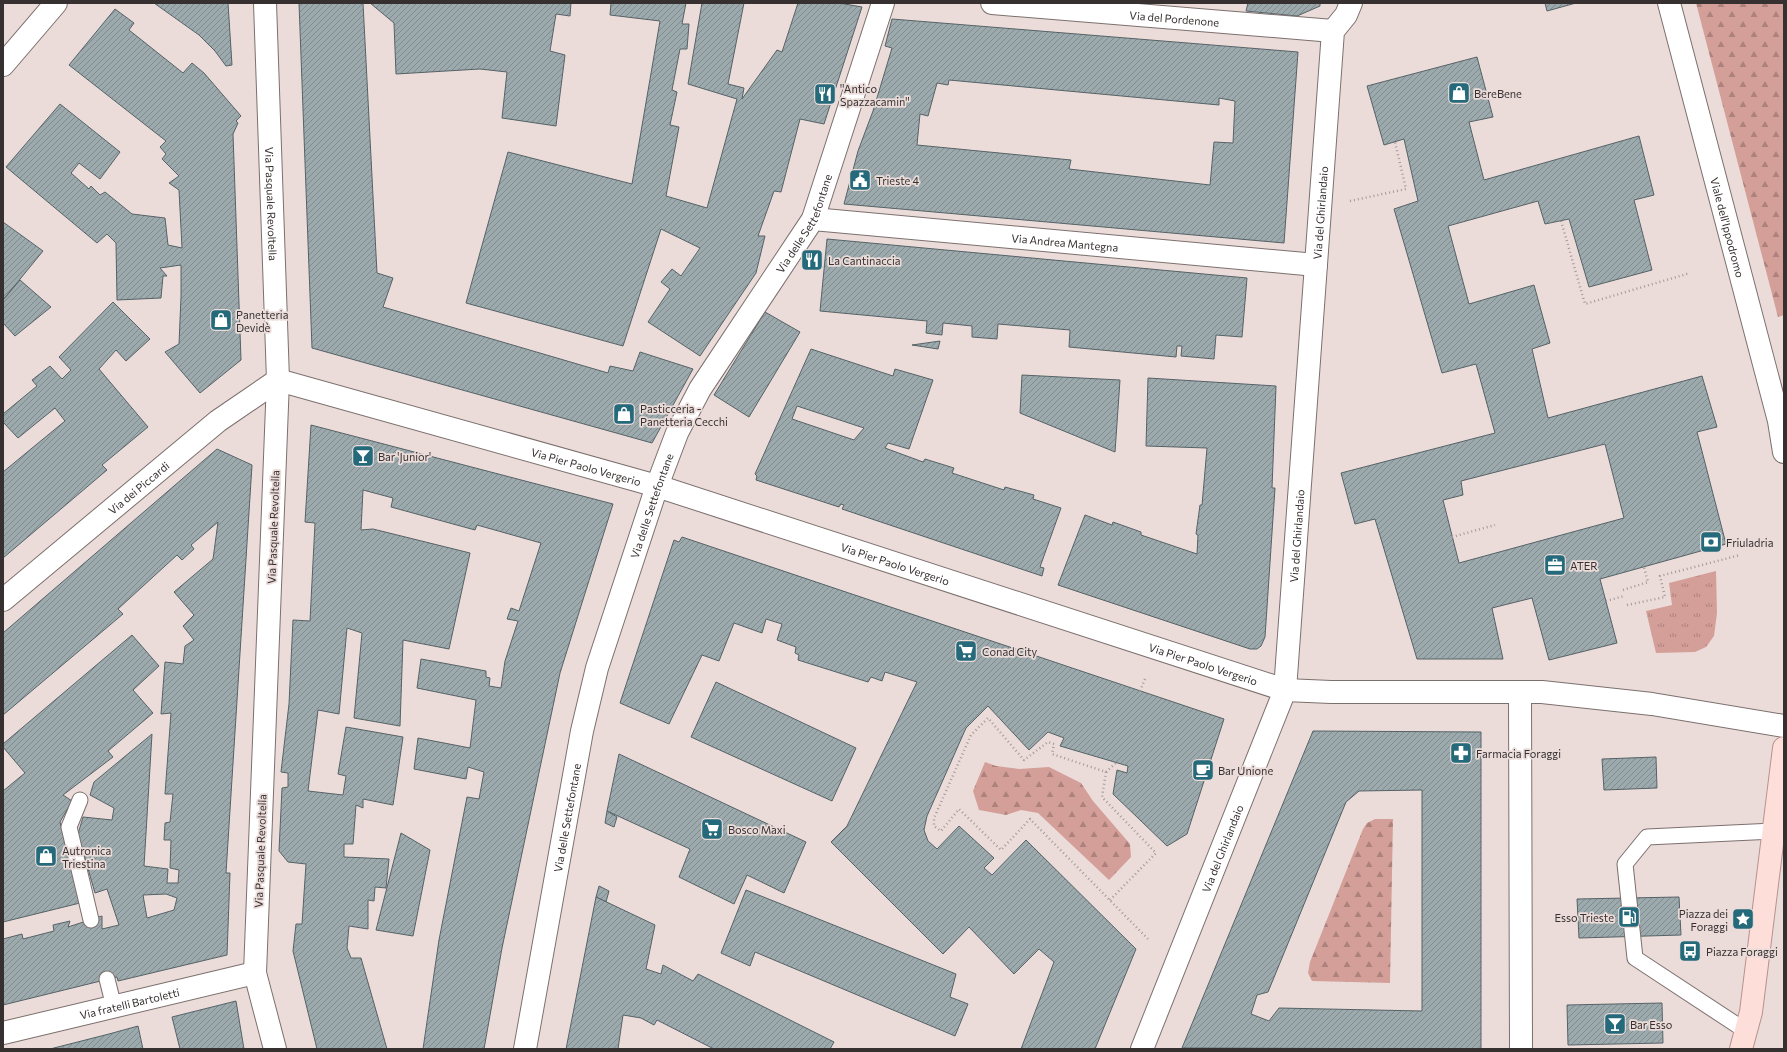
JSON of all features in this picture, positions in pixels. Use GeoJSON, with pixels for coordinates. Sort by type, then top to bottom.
{"type":"FeatureCollection","features":[{"type":"Feature","properties":{"kind":"main road"},"geometry":{"type":"LineString","coordinates":[[1744,1040],[1751,1012],[1784,748]]}},
{"type":"Feature","properties":{"kind":"street"},"geometry":{"type":"LineString","coordinates":[[3,65],[56,3]]}},
{"type":"Feature","properties":{"kind":"street","name":"Via Pasquale Revoltella"},"geometry":{"type":"LineString","coordinates":[[266,3],[278,380],[255,973],[275,1049]]}},
{"type":"Feature","properties":{"kind":"street","name":"Via delle Settefontane"},"geometry":{"type":"LineString","coordinates":[[525,1049],[582,731],[597,668],[657,486],[677,433],[700,389],[813,219],[883,3]]}},
{"type":"Feature","properties":{"kind":"street","name":"Via del Pordenone"},"geometry":{"type":"LineString","coordinates":[[992,3],[1333,31]]}},
{"type":"Feature","properties":{"kind":"street"},"geometry":{"type":"LineString","coordinates":[[1333,31],[1346,15],[1351,3]]}},
{"type":"Feature","properties":{"kind":"street","name":"Viale dell'Ippodromo"},"geometry":{"type":"LineString","coordinates":[[1669,3],[1779,421],[1784,452]]}},
{"type":"Feature","properties":{"kind":"street","name":"Via del Ghirlandaio"},"geometry":{"type":"LineString","coordinates":[[1142,1049],[1284,690],[1333,31]]}},
{"type":"Feature","properties":{"kind":"street","name":"Via Andrea Mantegna"},"geometry":{"type":"LineString","coordinates":[[813,219],[1316,265]]}},
{"type":"Feature","properties":{"kind":"street","name":"Via Pier Paolo Vergerio"},"geometry":{"type":"LineString","coordinates":[[278,380],[657,486],[1284,690],[1331,692],[1520,692]]}},
{"type":"Feature","properties":{"kind":"street","name":"Via dei Piccardi"},"geometry":{"type":"LineString","coordinates":[[3,600],[218,421],[278,380]]}},
{"type":"Feature","properties":{"kind":"street"},"geometry":{"type":"LineString","coordinates":[[1521,1049],[1520,692],[1542,692],[1652,704],[1784,726]]}},
{"type":"Feature","properties":{"kind":"street","name":"Via fratelli Bartoletti"},"geometry":{"type":"LineString","coordinates":[[3,1033],[255,973]]}},
{"type":"Feature","properties":{"kind":"lane"},"geometry":{"type":"LineString","coordinates":[[80,800],[69,827],[91,920]]}},
{"type":"Feature","properties":{"kind":"lane"},"geometry":{"type":"LineString","coordinates":[[1744,1040],[1636,958],[1625,864],[1647,837],[1774,831]]}},
{"type":"Feature","properties":{"kind":"lane"},"geometry":{"type":"LineString","coordinates":[[107,979],[114,1007]]}},
{"type":"Feature","properties":{"kind":"path"},"geometry":{"type":"LineString","coordinates":[[1350,201],[1406,188],[1395,142]]}},
{"type":"Feature","properties":{"kind":"path"},"geometry":{"type":"LineString","coordinates":[[1561,221],[1585,304],[1690,273]]}},
{"type":"Feature","properties":{"kind":"path"},"geometry":{"type":"LineString","coordinates":[[1452,537],[1495,525]]}},
{"type":"Feature","properties":{"kind":"path"},"geometry":{"type":"LineString","coordinates":[[1627,606],[1664,597],[1660,576],[1740,555]]}},
{"type":"Feature","properties":{"kind":"path"},"geometry":{"type":"LineString","coordinates":[[1622,590],[1648,582],[1644,567]]}},
{"type":"Feature","properties":{"kind":"path"},"geometry":{"type":"LineString","coordinates":[[1606,601],[1624,596]]}},
{"type":"Feature","properties":{"kind":"path"},"geometry":{"type":"LineString","coordinates":[[1140,691],[1145,679]]}},
{"type":"Feature","properties":{"kind":"path"},"geometry":{"type":"LineString","coordinates":[[1106,772],[1052,754],[1054,744],[1048,742],[1024,760],[988,718],[971,735],[934,818],[934,826],[941,831],[959,809],[1001,850],[1030,819],[1148,939]]}},
{"type":"Feature","properties":{"kind":"path"},"geometry":{"type":"LineString","coordinates":[[1110,900],[1156,853],[1102,797],[1106,772],[1117,762]]}},
{"type":"Feature","properties":{"kind":"green space"},"geometry":{"type":"Polygon","coordinates":[[[1696,3],[1784,3],[1784,315],[1778,317],[1696,3]]]}},
{"type":"Feature","properties":{"kind":"green space"},"geometry":{"type":"Polygon","coordinates":[[[1716,571],[1717,613],[1714,636],[1706,647],[1695,652],[1656,653],[1646,611],[1672,605],[1669,583],[1716,571]]]}},
{"type":"Feature","properties":{"kind":"green space"},"geometry":{"type":"Polygon","coordinates":[[[985,762],[996,766],[1019,769],[1049,767],[1081,783],[1093,801],[1130,844],[1131,857],[1109,880],[1038,813],[1021,810],[1006,815],[979,810],[973,791],[985,762]]]}},
{"type":"Feature","properties":{"kind":"green space"},"geometry":{"type":"Polygon","coordinates":[[[1375,819],[1393,819],[1390,983],[1312,981],[1308,973],[1310,962],[1363,829],[1367,823],[1375,819]]]}},
{"type":"Feature","properties":{"kind":"building"},"geometry":{"type":"Polygon","coordinates":[[[154,3],[228,3],[232,65],[226,66],[215,51],[199,35],[154,3]]]}},
{"type":"Feature","properties":{"kind":"building"},"geometry":{"type":"Polygon","coordinates":[[[299,3],[363,3],[377,273],[393,278],[383,307],[608,373],[610,366],[633,371],[640,352],[693,369],[652,443],[312,348],[299,3]]]}},
{"type":"Feature","properties":{"kind":"building"},"geometry":{"type":"Polygon","coordinates":[[[370,3],[571,3],[570,16],[556,14],[550,51],[565,55],[556,126],[502,118],[507,72],[480,69],[396,74],[394,23],[370,3]]]}},
{"type":"Feature","properties":{"kind":"building"},"geometry":{"type":"Polygon","coordinates":[[[611,3],[686,3],[682,24],[689,24],[687,49],[680,49],[672,90],[677,92],[670,125],[679,127],[666,196],[707,208],[737,99],[688,84],[702,3],[744,3],[728,84],[744,88],[742,99],[777,50],[782,52],[798,3],[839,3],[862,7],[824,124],[800,119],[781,192],[774,191],[758,236],[765,236],[756,273],[700,356],[648,322],[670,289],[661,282],[672,269],[681,276],[700,248],[661,229],[623,346],[466,303],[508,152],[632,184],[660,21],[610,15],[611,3]]]}},
{"type":"Feature","properties":{"kind":"building"},"geometry":{"type":"Polygon","coordinates":[[[1248,3],[1320,3],[1320,6],[1297,16],[1246,11],[1248,3]]]}},
{"type":"Feature","properties":{"kind":"building"},"geometry":{"type":"Polygon","coordinates":[[[1545,3],[1576,3],[1547,11],[1545,3]]]}},
{"type":"Feature","properties":{"kind":"building"},"geometry":{"type":"Polygon","coordinates":[[[115,9],[134,23],[129,30],[183,73],[192,63],[204,73],[241,116],[236,121],[238,123],[233,134],[241,360],[200,393],[165,352],[179,344],[181,265],[160,268],[167,276],[163,276],[161,298],[117,300],[116,243],[107,234],[97,243],[6,167],[60,104],[120,152],[100,179],[79,163],[71,173],[89,189],[91,186],[100,195],[105,192],[132,214],[165,218],[168,245],[182,248],[179,190],[169,183],[179,176],[162,159],[166,154],[160,147],[166,141],[69,65],[115,9]]]}},
{"type":"Feature","properties":{"kind":"building"},"geometry":{"type":"Polygon","coordinates":[[[892,19],[1298,52],[1284,243],[844,204],[858,151],[873,111],[892,48],[885,46],[892,19]],[[949,80],[948,85],[937,83],[928,116],[920,114],[917,145],[1071,160],[1069,169],[1210,185],[1214,142],[1233,143],[1235,101],[1219,98],[1219,105],[949,80]]]}},
{"type":"Feature","properties":{"kind":"building"},"geometry":{"type":"Polygon","coordinates":[[[1477,57],[1493,117],[1469,122],[1484,180],[1639,136],[1654,195],[1634,200],[1652,270],[1589,287],[1569,219],[1545,224],[1538,201],[1448,226],[1469,304],[1534,285],[1550,343],[1532,349],[1548,418],[1702,376],[1717,427],[1697,432],[1726,544],[1600,579],[1617,643],[1549,660],[1532,598],[1492,608],[1503,659],[1417,659],[1375,519],[1355,524],[1341,473],[1495,433],[1476,364],[1442,373],[1394,209],[1418,201],[1404,139],[1384,145],[1367,86],[1477,57]],[[1605,444],[1461,481],[1463,495],[1443,500],[1459,563],[1624,518],[1605,444]]]}},
{"type":"Feature","properties":{"kind":"building"},"geometry":{"type":"Polygon","coordinates":[[[3,222],[43,251],[3,300],[3,222]]]}},
{"type":"Feature","properties":{"kind":"building"},"geometry":{"type":"Polygon","coordinates":[[[827,239],[1247,278],[1242,337],[1216,335],[1214,359],[1181,356],[1182,346],[1177,346],[1176,357],[1069,347],[1070,330],[998,324],[997,339],[972,337],[972,326],[943,323],[942,335],[926,333],[927,321],[820,311],[827,239]]]}},
{"type":"Feature","properties":{"kind":"building"},"geometry":{"type":"Polygon","coordinates":[[[20,280],[51,307],[15,336],[3,323],[3,300],[20,280]]]}},
{"type":"Feature","properties":{"kind":"building"},"geometry":{"type":"Polygon","coordinates":[[[113,302],[150,339],[126,361],[116,350],[99,369],[148,427],[102,465],[107,470],[3,558],[3,472],[65,421],[55,408],[18,438],[3,422],[3,414],[37,386],[32,380],[50,366],[62,379],[71,370],[59,357],[113,302]]]}},
{"type":"Feature","properties":{"kind":"building"},"geometry":{"type":"Polygon","coordinates":[[[765,312],[800,332],[749,417],[714,395],[765,312]]]}},
{"type":"Feature","properties":{"kind":"building"},"geometry":{"type":"Polygon","coordinates":[[[940,341],[938,349],[912,345],[940,341]]]}},
{"type":"Feature","properties":{"kind":"building"},"geometry":{"type":"Polygon","coordinates":[[[811,349],[893,376],[895,369],[933,380],[909,449],[888,443],[885,448],[923,462],[925,459],[954,468],[952,473],[1004,490],[1005,487],[1034,495],[1033,499],[1061,508],[1040,567],[1044,568],[1042,576],[842,509],[844,505],[841,504],[839,507],[756,480],[757,476],[755,474],[811,349]],[[797,406],[792,419],[854,440],[864,428],[797,406]]]}},
{"type":"Feature","properties":{"kind":"building"},"geometry":{"type":"Polygon","coordinates":[[[1022,375],[1120,380],[1115,452],[1020,413],[1022,375]]]}},
{"type":"Feature","properties":{"kind":"building"},"geometry":{"type":"Polygon","coordinates":[[[1148,378],[1276,386],[1272,488],[1275,488],[1265,637],[1261,646],[1257,649],[1250,649],[1058,585],[1085,515],[1112,525],[1113,522],[1141,532],[1141,535],[1197,554],[1198,535],[1196,534],[1200,505],[1202,505],[1207,448],[1146,446],[1148,378]]]}},
{"type":"Feature","properties":{"kind":"building"},"geometry":{"type":"Polygon","coordinates":[[[311,425],[613,504],[560,673],[502,948],[484,1049],[423,1049],[439,940],[467,797],[479,799],[484,772],[468,767],[466,779],[414,769],[418,738],[470,748],[476,700],[417,688],[421,659],[486,671],[486,677],[490,678],[489,686],[501,688],[505,661],[518,621],[507,619],[511,608],[519,611],[541,543],[477,525],[475,530],[391,507],[393,498],[363,490],[361,530],[373,529],[470,553],[449,649],[403,640],[400,726],[354,718],[362,633],[347,628],[339,714],[318,710],[308,791],[343,795],[346,776],[338,774],[346,727],[403,737],[393,805],[363,799],[363,808],[356,805],[353,844],[344,844],[344,857],[389,859],[386,888],[375,887],[374,901],[368,900],[368,929],[349,926],[347,948],[351,958],[361,958],[387,1049],[317,1049],[293,951],[296,924],[302,924],[306,864],[288,862],[279,851],[282,788],[288,787],[288,773],[281,772],[289,704],[293,620],[310,621],[315,523],[305,522],[311,425]]]}},
{"type":"Feature","properties":{"kind":"building"},"geometry":{"type":"Polygon","coordinates":[[[217,449],[252,465],[226,873],[230,873],[227,955],[118,981],[117,977],[3,1005],[3,939],[22,934],[23,939],[54,931],[53,925],[70,921],[68,927],[102,916],[102,929],[119,925],[107,889],[95,893],[78,834],[83,817],[112,820],[114,808],[90,795],[94,782],[152,734],[144,866],[168,869],[167,883],[178,883],[179,870],[170,868],[171,840],[164,840],[165,823],[170,822],[173,794],[165,794],[171,713],[161,714],[165,662],[183,664],[185,646],[194,640],[183,626],[194,615],[174,592],[213,559],[218,522],[191,545],[194,549],[182,560],[177,555],[118,609],[123,614],[3,715],[3,633],[217,449]],[[166,894],[143,895],[147,918],[174,910],[177,898],[166,894]]]}},
{"type":"Feature","properties":{"kind":"building"},"geometry":{"type":"Polygon","coordinates":[[[682,537],[1224,719],[1187,834],[1167,846],[1113,794],[1117,770],[1127,773],[1128,766],[1060,746],[1064,738],[1048,732],[1029,750],[988,706],[966,728],[927,816],[924,830],[928,841],[937,849],[959,826],[994,858],[984,868],[992,875],[1026,840],[1136,949],[1095,1049],[1021,1049],[1054,962],[1039,949],[1014,974],[969,927],[943,954],[831,842],[847,826],[917,682],[885,672],[882,681],[871,677],[868,682],[798,660],[799,655],[795,653],[796,647],[777,640],[782,624],[766,619],[762,633],[734,623],[719,661],[702,655],[669,724],[620,703],[674,540],[679,542],[682,537]]]}},
{"type":"Feature","properties":{"kind":"building"},"geometry":{"type":"Polygon","coordinates":[[[132,635],[159,666],[133,690],[153,713],[108,751],[113,757],[63,795],[72,801],[60,822],[80,903],[3,922],[3,791],[25,773],[3,747],[3,744],[132,635]]]}},
{"type":"Feature","properties":{"kind":"building"},"geometry":{"type":"Polygon","coordinates":[[[716,682],[856,748],[832,801],[691,737],[716,682]]]}},
{"type":"Feature","properties":{"kind":"building"},"geometry":{"type":"Polygon","coordinates":[[[1313,731],[1481,732],[1481,1049],[1182,1048],[1313,731]],[[1422,790],[1359,791],[1346,802],[1268,992],[1257,995],[1251,1014],[1269,1021],[1279,1008],[1422,1011],[1422,790]]]}},
{"type":"Feature","properties":{"kind":"building","name":"Bosco Maxi"},"geometry":{"type":"Polygon","coordinates":[[[619,754],[806,842],[784,893],[747,875],[734,904],[679,877],[690,849],[607,811],[619,754]]]}},
{"type":"Feature","properties":{"kind":"building"},"geometry":{"type":"Polygon","coordinates":[[[1656,757],[1657,788],[1604,790],[1602,759],[1656,757]]]}},
{"type":"Feature","properties":{"kind":"building"},"geometry":{"type":"Polygon","coordinates":[[[607,811],[617,817],[614,827],[605,823],[607,811]]]}},
{"type":"Feature","properties":{"kind":"building"},"geometry":{"type":"Polygon","coordinates":[[[401,833],[430,850],[413,936],[376,930],[401,833]]]}},
{"type":"Feature","properties":{"kind":"building"},"geometry":{"type":"Polygon","coordinates":[[[599,886],[609,891],[606,902],[596,897],[599,886]]]}},
{"type":"Feature","properties":{"kind":"building"},"geometry":{"type":"Polygon","coordinates":[[[746,890],[956,974],[950,997],[968,1004],[955,1036],[755,952],[750,966],[721,953],[746,890]]]}},
{"type":"Feature","properties":{"kind":"building"},"geometry":{"type":"Polygon","coordinates":[[[596,897],[655,925],[646,969],[661,974],[663,965],[693,981],[698,974],[834,1042],[830,1049],[714,1049],[657,1020],[654,1025],[641,1018],[623,1015],[618,1049],[566,1049],[596,897]]]}},
{"type":"Feature","properties":{"kind":"building","name":"Esso Trieste"},"geometry":{"type":"Polygon","coordinates":[[[1679,897],[1681,935],[1579,938],[1577,899],[1679,897]]]}},
{"type":"Feature","properties":{"kind":"building"},"geometry":{"type":"Polygon","coordinates":[[[236,1001],[244,1049],[180,1049],[172,1017],[236,1001]]]}},
{"type":"Feature","properties":{"kind":"building","name":"Bar Esso"},"geometry":{"type":"Polygon","coordinates":[[[1662,1003],[1663,1043],[1568,1045],[1567,1005],[1662,1003]]]}},
{"type":"Feature","properties":{"kind":"building"},"geometry":{"type":"Polygon","coordinates":[[[138,1026],[143,1049],[50,1049],[109,1034],[138,1026]]]}},
{"type":"Feature","properties":{"kind":"place","name":"BereBene"},"geometry":{"type":"Point","coordinates":[1459,93]}},
{"type":"Feature","properties":{"kind":"place","name":"''Antico Spazzacamin''"},"geometry":{"type":"Point","coordinates":[825,94]}},
{"type":"Feature","properties":{"kind":"place","name":"Trieste 4"},"geometry":{"type":"Point","coordinates":[860,180]}},
{"type":"Feature","properties":{"kind":"place","name":"La Cantinaccia"},"geometry":{"type":"Point","coordinates":[812,260]}},
{"type":"Feature","properties":{"kind":"place","name":"Panetteria Devidè"},"geometry":{"type":"Point","coordinates":[221,320]}},
{"type":"Feature","properties":{"kind":"place","name":"Pasticceria - Panetteria Cecchi"},"geometry":{"type":"Point","coordinates":[624,414]}},
{"type":"Feature","properties":{"kind":"place","name":"Bar 'Junior'"},"geometry":{"type":"Point","coordinates":[363,456]}},
{"type":"Feature","properties":{"kind":"place","name":"Friuladria"},"geometry":{"type":"Point","coordinates":[1711,542]}},
{"type":"Feature","properties":{"kind":"place","name":"ATER"},"geometry":{"type":"Point","coordinates":[1555,565]}},
{"type":"Feature","properties":{"kind":"place","name":"Conad City"},"geometry":{"type":"Point","coordinates":[966,651]}},
{"type":"Feature","properties":{"kind":"place","name":"Farmacia Foraggi"},"geometry":{"type":"Point","coordinates":[1461,753]}},
{"type":"Feature","properties":{"kind":"place","name":"Bar Unione"},"geometry":{"type":"Point","coordinates":[1203,770]}},
{"type":"Feature","properties":{"kind":"place","name":"Bosco Maxi"},"geometry":{"type":"Point","coordinates":[712,829]}},
{"type":"Feature","properties":{"kind":"place","name":"Autronica Triestina"},"geometry":{"type":"Point","coordinates":[46,856]}},
{"type":"Feature","properties":{"kind":"place","name":"Esso Trieste"},"geometry":{"type":"Point","coordinates":[1629,917]}},
{"type":"Feature","properties":{"kind":"place","name":"Piazza dei Foraggi"},"geometry":{"type":"Point","coordinates":[1743,919]}},
{"type":"Feature","properties":{"kind":"place","name":"Piazza Foraggi"},"geometry":{"type":"Point","coordinates":[1690,951]}},
{"type":"Feature","properties":{"kind":"place","name":"Bar Esso"},"geometry":{"type":"Point","coordinates":[1615,1024]}}]}
